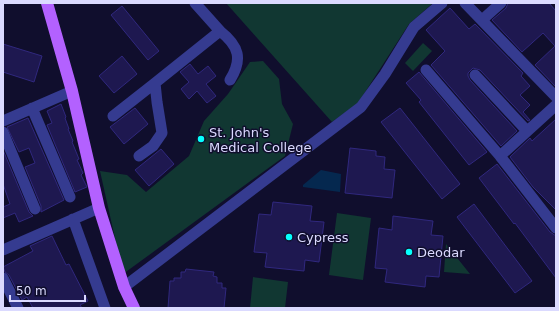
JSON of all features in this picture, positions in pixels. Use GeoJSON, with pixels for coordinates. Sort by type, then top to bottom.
{"type":"FeatureCollection","features":[{"type":"Feature","properties":{"kind":"main road"},"geometry":{"type":"LineString","coordinates":[[47,3],[72,91],[98,208],[124,287],[134,308]]}},
{"type":"Feature","properties":{"kind":"street"},"geometry":{"type":"LineString","coordinates":[[195,3],[236,47],[236,70],[230,80]]}},
{"type":"Feature","properties":{"kind":"street"},"geometry":{"type":"LineString","coordinates":[[124,287],[361,107],[385,74],[414,28],[442,3]]}},
{"type":"Feature","properties":{"kind":"street"},"geometry":{"type":"LineString","coordinates":[[465,3],[556,97]]}},
{"type":"Feature","properties":{"kind":"street"},"geometry":{"type":"LineString","coordinates":[[482,20],[501,3]]}},
{"type":"Feature","properties":{"kind":"street"},"geometry":{"type":"LineString","coordinates":[[113,116],[220,31]]}},
{"type":"Feature","properties":{"kind":"street"},"geometry":{"type":"LineString","coordinates":[[426,70],[500,156],[556,228]]}},
{"type":"Feature","properties":{"kind":"street"},"geometry":{"type":"LineString","coordinates":[[475,75],[527,131]]}},
{"type":"Feature","properties":{"kind":"street"},"geometry":{"type":"LineString","coordinates":[[140,156],[153,146],[162,133],[157,102],[156,83]]}},
{"type":"Feature","properties":{"kind":"street"},"geometry":{"type":"LineString","coordinates":[[3,121],[72,91]]}},
{"type":"Feature","properties":{"kind":"street"},"geometry":{"type":"LineString","coordinates":[[500,156],[556,104]]}},
{"type":"Feature","properties":{"kind":"street"},"geometry":{"type":"LineString","coordinates":[[32,108],[70,197]]}},
{"type":"Feature","properties":{"kind":"street"},"geometry":{"type":"LineString","coordinates":[[3,132],[35,209]]}},
{"type":"Feature","properties":{"kind":"street"},"geometry":{"type":"LineString","coordinates":[[3,250],[98,208]]}},
{"type":"Feature","properties":{"kind":"street"},"geometry":{"type":"LineString","coordinates":[[73,219],[105,308]]}},
{"type":"Feature","properties":{"kind":"street"},"geometry":{"type":"LineString","coordinates":[[3,278],[18,308]]}},
{"type":"Feature","properties":{"kind":"green space"},"geometry":{"type":"Polygon","coordinates":[[[226,3],[433,3],[409,24],[358,103],[332,122],[226,3]]]}},
{"type":"Feature","properties":{"kind":"green space"},"geometry":{"type":"Polygon","coordinates":[[[423,43],[432,51],[413,71],[405,63],[423,43]]]}},
{"type":"Feature","properties":{"kind":"green space"},"geometry":{"type":"Polygon","coordinates":[[[263,61],[279,79],[282,104],[293,124],[285,156],[123,274],[100,171],[127,175],[146,192],[189,156],[204,121],[228,94],[250,62],[263,61]]]}},
{"type":"Feature","properties":{"kind":"green space"},"geometry":{"type":"Polygon","coordinates":[[[337,213],[371,218],[363,280],[329,275],[337,213]]]}},
{"type":"Feature","properties":{"kind":"green space"},"geometry":{"type":"Polygon","coordinates":[[[446,244],[470,274],[444,272],[446,244]]]}},
{"type":"Feature","properties":{"kind":"green space"},"geometry":{"type":"Polygon","coordinates":[[[253,277],[288,282],[285,308],[250,308],[253,277]]]}},
{"type":"Feature","properties":{"kind":"water"},"geometry":{"type":"Polygon","coordinates":[[[321,170],[341,174],[340,192],[303,187],[303,185],[321,170]]]}},
{"type":"Feature","properties":{"kind":"building"},"geometry":{"type":"Polygon","coordinates":[[[508,3],[549,3],[556,11],[556,87],[535,65],[555,46],[543,33],[522,52],[492,20],[506,8],[508,3]]]}},
{"type":"Feature","properties":{"kind":"building"},"geometry":{"type":"Polygon","coordinates":[[[122,6],[159,51],[148,60],[111,15],[122,6]]]}},
{"type":"Feature","properties":{"kind":"building"},"geometry":{"type":"Polygon","coordinates":[[[450,8],[469,29],[475,24],[523,73],[521,76],[530,86],[520,95],[530,105],[523,112],[530,120],[528,121],[480,70],[473,68],[468,73],[470,80],[517,131],[501,146],[431,65],[445,51],[426,30],[450,8]]]}},
{"type":"Feature","properties":{"kind":"building"},"geometry":{"type":"Polygon","coordinates":[[[3,44],[42,56],[34,82],[3,72],[3,44]]]}},
{"type":"Feature","properties":{"kind":"building"},"geometry":{"type":"Polygon","coordinates":[[[122,56],[137,74],[114,93],[99,76],[122,56]]]}},
{"type":"Feature","properties":{"kind":"building"},"geometry":{"type":"Polygon","coordinates":[[[190,64],[198,74],[208,66],[216,76],[206,84],[216,96],[207,103],[197,91],[189,99],[181,89],[189,82],[180,72],[190,64]]]}},
{"type":"Feature","properties":{"kind":"building"},"geometry":{"type":"Polygon","coordinates":[[[419,72],[487,152],[469,165],[419,102],[421,100],[406,83],[419,72]]]}},
{"type":"Feature","properties":{"kind":"building"},"geometry":{"type":"Polygon","coordinates":[[[61,104],[73,141],[72,142],[79,159],[77,160],[83,173],[81,175],[87,187],[75,192],[47,125],[52,123],[47,111],[61,104]]]}},
{"type":"Feature","properties":{"kind":"building"},"geometry":{"type":"Polygon","coordinates":[[[135,108],[148,124],[124,144],[110,127],[135,108]]]}},
{"type":"Feature","properties":{"kind":"building"},"geometry":{"type":"Polygon","coordinates":[[[400,108],[460,184],[442,199],[381,122],[400,108]]]}},
{"type":"Feature","properties":{"kind":"building"},"geometry":{"type":"Polygon","coordinates":[[[28,118],[64,200],[41,212],[41,206],[25,167],[35,163],[29,148],[19,152],[7,127],[28,118]]]}},
{"type":"Feature","properties":{"kind":"building"},"geometry":{"type":"Polygon","coordinates":[[[556,119],[556,210],[533,187],[510,157],[530,138],[532,141],[556,119]]]}},
{"type":"Feature","properties":{"kind":"building"},"geometry":{"type":"Polygon","coordinates":[[[350,148],[376,151],[376,156],[385,157],[384,169],[395,170],[392,198],[345,193],[350,148]]]}},
{"type":"Feature","properties":{"kind":"building"},"geometry":{"type":"Polygon","coordinates":[[[161,149],[174,164],[149,186],[135,170],[161,149]]]}},
{"type":"Feature","properties":{"kind":"building"},"geometry":{"type":"Polygon","coordinates":[[[3,150],[29,212],[33,216],[19,222],[15,213],[3,218],[3,207],[10,204],[3,184],[3,150]]]}},
{"type":"Feature","properties":{"kind":"building"},"geometry":{"type":"Polygon","coordinates":[[[497,164],[550,232],[556,236],[556,278],[479,178],[497,164]]]}},
{"type":"Feature","properties":{"kind":"building","name":"Cypress"},"geometry":{"type":"Polygon","coordinates":[[[273,202],[312,206],[310,221],[324,222],[319,262],[305,260],[304,271],[265,267],[267,253],[254,252],[259,214],[271,215],[273,202]]]}},
{"type":"Feature","properties":{"kind":"building"},"geometry":{"type":"Polygon","coordinates":[[[474,204],[532,281],[515,293],[457,217],[474,204]]]}},
{"type":"Feature","properties":{"kind":"building","name":"Deodar"},"geometry":{"type":"Polygon","coordinates":[[[393,216],[433,221],[431,235],[443,236],[439,277],[426,276],[425,287],[385,282],[387,269],[375,268],[379,228],[392,230],[393,216]]]}},
{"type":"Feature","properties":{"kind":"building"},"geometry":{"type":"Polygon","coordinates":[[[52,236],[66,265],[69,264],[88,301],[80,305],[82,308],[33,308],[27,297],[22,300],[9,275],[5,272],[3,267],[33,251],[30,246],[52,236]]]}},
{"type":"Feature","properties":{"kind":"building"},"geometry":{"type":"Polygon","coordinates":[[[186,269],[214,272],[213,276],[217,277],[217,283],[222,283],[222,288],[226,288],[224,308],[168,308],[170,281],[174,281],[174,278],[181,278],[181,272],[185,272],[186,269]]]}},
{"type":"Feature","properties":{"kind":"place","name":"St. John's Medical College"},"geometry":{"type":"Point","coordinates":[201,139]}},
{"type":"Feature","properties":{"kind":"place","name":"Cypress"},"geometry":{"type":"Point","coordinates":[289,237]}},
{"type":"Feature","properties":{"kind":"place","name":"Deodar"},"geometry":{"type":"Point","coordinates":[409,252]}}]}
